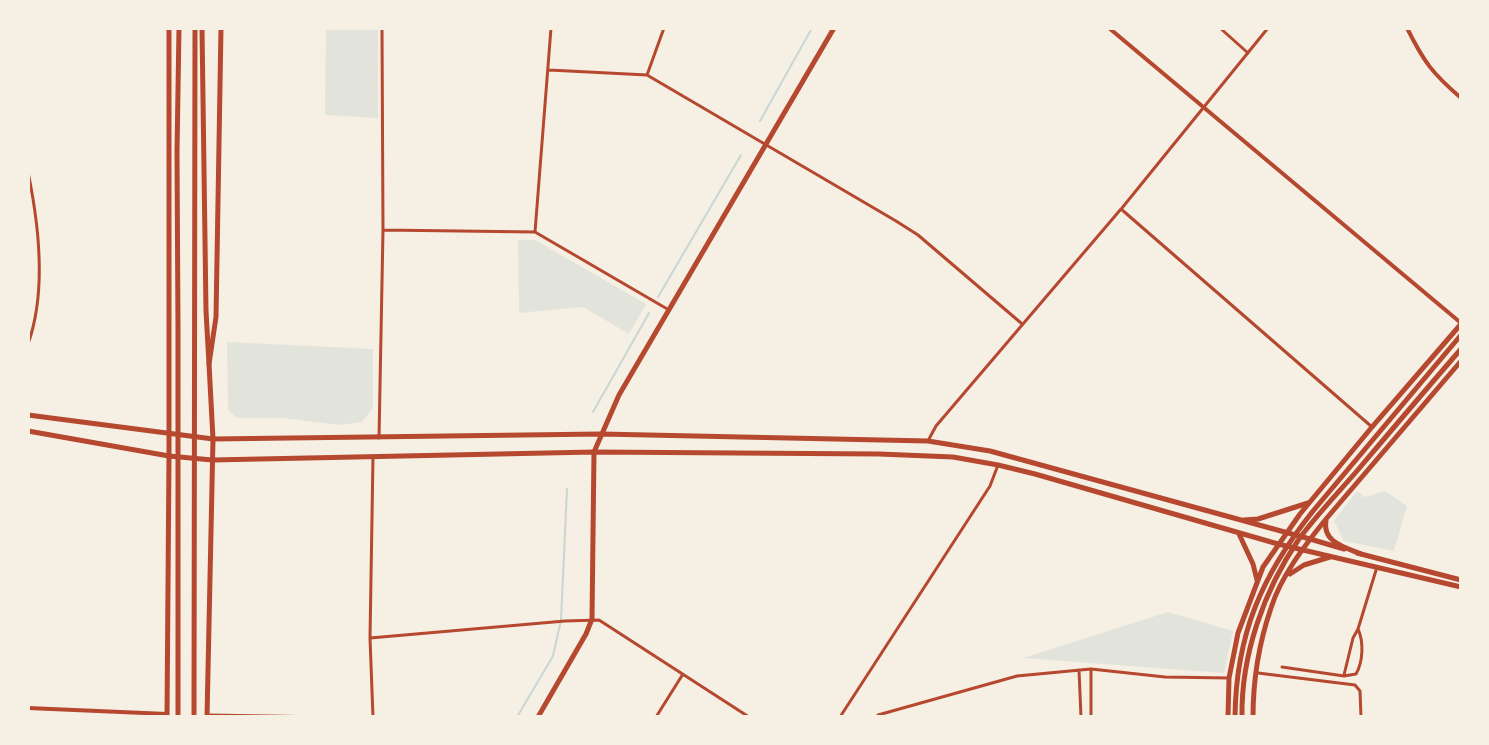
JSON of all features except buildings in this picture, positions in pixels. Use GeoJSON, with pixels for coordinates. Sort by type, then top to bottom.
{"type":"FeatureCollection","features":[{"type":"Feature","properties":{"kind":"main road"},"geometry":{"type":"LineString","coordinates":[[167,715],[169,28]]}},
{"type":"Feature","properties":{"kind":"main road"},"geometry":{"type":"LineString","coordinates":[[178,717],[179,28]]}},
{"type":"Feature","properties":{"kind":"main road"},"geometry":{"type":"LineString","coordinates":[[194,717],[195,28]]}},
{"type":"Feature","properties":{"kind":"main road"},"geometry":{"type":"LineString","coordinates":[[202,28],[206,311],[213,439],[207,716]]}},
{"type":"Feature","properties":{"kind":"main road"},"geometry":{"type":"LineString","coordinates":[[209,364],[216,317],[221,28]]}},
{"type":"Feature","properties":{"kind":"main road"},"geometry":{"type":"LineString","coordinates":[[538,717],[592,619],[594,452],[601,434],[619,395],[834,28]]}},
{"type":"Feature","properties":{"kind":"main road"},"geometry":{"type":"LineString","coordinates":[[1228,717],[1229,678],[1238,633],[1263,567],[1309,503],[1461,324]]}},
{"type":"Feature","properties":{"kind":"main road"},"geometry":{"type":"LineString","coordinates":[[1235,717],[1237,674],[1248,627],[1257,598],[1272,569],[1313,511],[1461,335]]}},
{"type":"Feature","properties":{"kind":"main road"},"geometry":{"type":"LineString","coordinates":[[1242,717],[1245,674],[1255,631],[1279,572],[1299,539],[1325,506],[1461,349]]}},
{"type":"Feature","properties":{"kind":"main road"},"geometry":{"type":"LineString","coordinates":[[1253,717],[1256,673],[1271,607],[1286,577],[1326,519],[1461,361]]}},
{"type":"Feature","properties":{"kind":"main road"},"geometry":{"type":"LineString","coordinates":[[28,415],[213,439],[601,434],[928,441],[990,451],[1461,580]]}},
{"type":"Feature","properties":{"kind":"main road"},"geometry":{"type":"LineString","coordinates":[[28,431],[169,456],[212,460],[594,452],[953,457],[998,465],[1278,544],[1461,587]]}},
{"type":"Feature","properties":{"kind":"main road"},"geometry":{"type":"LineString","coordinates":[[1240,520],[1258,519],[1309,503]]}},
{"type":"Feature","properties":{"kind":"main road"},"geometry":{"type":"LineString","coordinates":[[1326,519],[1326,534],[1342,547],[1361,554]]}},
{"type":"Feature","properties":{"kind":"main road"},"geometry":{"type":"LineString","coordinates":[[1239,533],[1253,564],[1257,582]]}},
{"type":"Feature","properties":{"kind":"main road"},"geometry":{"type":"LineString","coordinates":[[1286,577],[1304,565],[1330,557]]}},
{"type":"Feature","properties":{"kind":"street"},"geometry":{"type":"LineString","coordinates":[[379,438],[383,230],[382,28]]}},
{"type":"Feature","properties":{"kind":"street"},"geometry":{"type":"LineString","coordinates":[[535,232],[551,28]]}},
{"type":"Feature","properties":{"kind":"street"},"geometry":{"type":"LineString","coordinates":[[647,75],[664,28]]}},
{"type":"Feature","properties":{"kind":"street"},"geometry":{"type":"LineString","coordinates":[[1109,28],[1461,324]]}},
{"type":"Feature","properties":{"kind":"street"},"geometry":{"type":"LineString","coordinates":[[1220,28],[1248,53]]}},
{"type":"Feature","properties":{"kind":"street"},"geometry":{"type":"LineString","coordinates":[[928,441],[936,426],[1121,209],[1268,28]]}},
{"type":"Feature","properties":{"kind":"street"},"geometry":{"type":"LineString","coordinates":[[1407,28],[1423,60],[1461,98]]}},
{"type":"Feature","properties":{"kind":"street"},"geometry":{"type":"LineString","coordinates":[[549,70],[647,75],[918,235],[1021,324]]}},
{"type":"Feature","properties":{"kind":"street"},"geometry":{"type":"LineString","coordinates":[[28,172],[35,209],[39,272],[38,305],[28,344]]}},
{"type":"Feature","properties":{"kind":"street"},"geometry":{"type":"LineString","coordinates":[[1121,209],[1372,427]]}},
{"type":"Feature","properties":{"kind":"street"},"geometry":{"type":"LineString","coordinates":[[383,230],[535,232],[669,310]]}},
{"type":"Feature","properties":{"kind":"street"},"geometry":{"type":"LineString","coordinates":[[373,457],[370,638],[373,717]]}},
{"type":"Feature","properties":{"kind":"street"},"geometry":{"type":"LineString","coordinates":[[840,717],[990,486],[998,465]]}},
{"type":"Feature","properties":{"kind":"street"},"geometry":{"type":"LineString","coordinates":[[1344,676],[1377,567]]}},
{"type":"Feature","properties":{"kind":"street"},"geometry":{"type":"LineString","coordinates":[[370,638],[599,620],[749,717]]}},
{"type":"Feature","properties":{"kind":"street"},"geometry":{"type":"LineString","coordinates":[[1282,667],[1344,676],[1356,674],[1361,665],[1361,636],[1358,629]]}},
{"type":"Feature","properties":{"kind":"street"},"geometry":{"type":"LineString","coordinates":[[879,717],[1017,676],[1091,669],[1165,677],[1229,678]]}},
{"type":"Feature","properties":{"kind":"street"},"geometry":{"type":"LineString","coordinates":[[1091,669],[1091,717]]}},
{"type":"Feature","properties":{"kind":"street"},"geometry":{"type":"LineString","coordinates":[[1079,670],[1081,717]]}},
{"type":"Feature","properties":{"kind":"street"},"geometry":{"type":"LineString","coordinates":[[1256,673],[1355,685],[1360,691],[1361,717]]}},
{"type":"Feature","properties":{"kind":"street"},"geometry":{"type":"LineString","coordinates":[[656,717],[683,674]]}},
{"type":"Feature","properties":{"kind":"street"},"geometry":{"type":"LineString","coordinates":[[28,708],[167,715]]}},
{"type":"Feature","properties":{"kind":"street"},"geometry":{"type":"LineString","coordinates":[[207,716],[328,717]]}},
{"type":"Feature","properties":{"kind":"shaded area"},"geometry":{"type":"Polygon","coordinates":[[[326,28],[378,28],[378,118],[325,115],[326,28]]]}},
{"type":"Feature","properties":{"kind":"shaded area"},"geometry":{"type":"Polygon","coordinates":[[[518,240],[535,240],[646,304],[629,334],[583,307],[519,313],[518,240]]]}},
{"type":"Feature","properties":{"kind":"shaded area"},"geometry":{"type":"Polygon","coordinates":[[[227,342],[373,349],[373,408],[362,422],[340,425],[283,418],[236,418],[228,409],[227,342]]]}},
{"type":"Feature","properties":{"kind":"shaded area"},"geometry":{"type":"Polygon","coordinates":[[[1357,491],[1365,497],[1385,491],[1407,506],[1394,551],[1344,541],[1334,521],[1357,491]]]}},
{"type":"Feature","properties":{"kind":"shaded area"},"geometry":{"type":"Polygon","coordinates":[[[1168,612],[1233,631],[1224,673],[1023,658],[1168,612]]]}},
{"type":"Feature","properties":{"kind":"waterway"},"geometry":{"type":"LineString","coordinates":[[760,121],[812,28]]}},
{"type":"Feature","properties":{"kind":"waterway"},"geometry":{"type":"LineString","coordinates":[[658,297],[741,155]]}},
{"type":"Feature","properties":{"kind":"waterway"},"geometry":{"type":"LineString","coordinates":[[593,412],[649,313]]}},
{"type":"Feature","properties":{"kind":"waterway"},"geometry":{"type":"LineString","coordinates":[[517,717],[553,656],[561,620],[567,489]]}}]}
